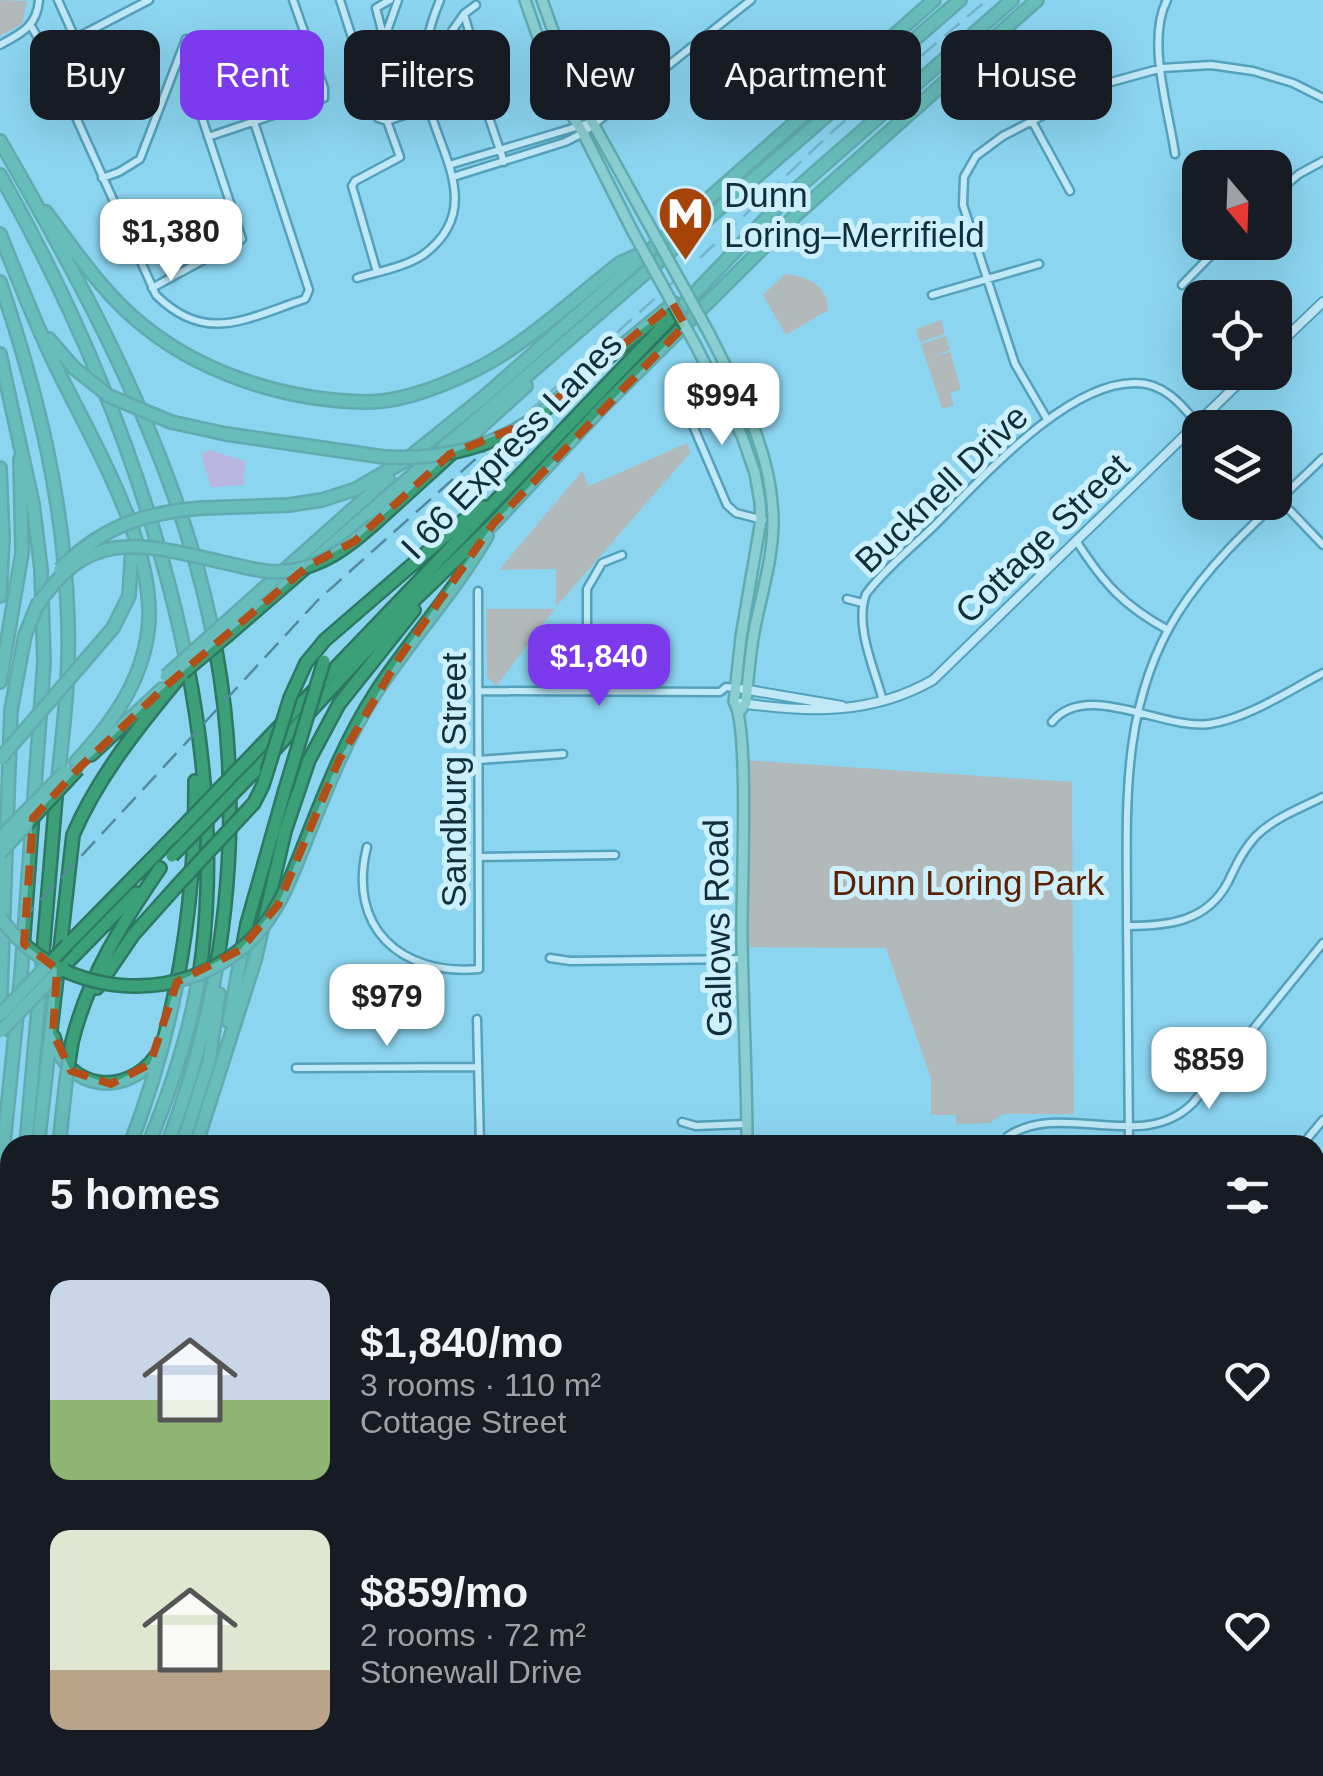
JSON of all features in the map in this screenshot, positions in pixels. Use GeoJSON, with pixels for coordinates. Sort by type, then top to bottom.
{"type":"FeatureCollection","features":[{"type":"Feature","properties":{"kind":"highway"},"geometry":{"type":"LineString","coordinates":[[0,1028],[11,710],[25,635],[59,570],[102,534],[152,513],[289,505],[340,495],[391,470],[484,397],[934,0]]}},
{"type":"Feature","properties":{"kind":"highway","name":"I 66 Express Lanes"},"geometry":{"type":"LineString","coordinates":[[167,684],[226,629],[689,238],[960,0]]}},
{"type":"Feature","properties":{"kind":"highway","name":"I 66 Express Lanes"},"geometry":{"type":"LineString","coordinates":[[0,1012],[251,756],[715,270],[830,157],[1012,0]]}},
{"type":"Feature","properties":{"kind":"highway"},"geometry":{"type":"LineString","coordinates":[[0,1028],[255,771],[425,588],[796,214],[1037,0]]}},
{"type":"Feature","properties":{"kind":"highway"},"geometry":{"type":"LineString","coordinates":[[0,141],[136,398],[196,566],[221,688],[228,754],[230,842],[225,920],[209,1062],[185,1135]]}},
{"type":"Feature","properties":{"kind":"highway"},"geometry":{"type":"LineString","coordinates":[[20,174],[90,270],[150,332],[211,368],[314,396],[382,400],[443,384],[474,371],[498,357],[620,263],[653,249]]}},
{"type":"Feature","properties":{"kind":"highway"},"geometry":{"type":"LineString","coordinates":[[0,175],[78,332],[116,423],[154,532],[194,717],[206,838],[202,958],[177,1067],[152,1135]]}},
{"type":"Feature","properties":{"kind":"highway"},"geometry":{"type":"LineString","coordinates":[[0,234],[124,511],[146,581],[148,632],[134,683],[123,702],[77,765],[0,853]]}},
{"type":"Feature","properties":{"kind":"highway"},"geometry":{"type":"LineString","coordinates":[[25,296],[50,341],[74,368],[109,396],[171,422],[226,434],[384,456],[440,456],[474,448],[535,418],[715,270]]}},
{"type":"Feature","properties":{"kind":"highway"},"geometry":{"type":"LineString","coordinates":[[0,282],[34,386],[49,448],[63,540],[68,620],[67,684],[27,1135]]}},
{"type":"Feature","properties":{"kind":"highway"},"geometry":{"type":"LineString","coordinates":[[36,608],[72,568],[110,548],[145,545],[252,569],[284,571],[334,556],[374,525],[572,344],[596,316]]}},
{"type":"Feature","properties":{"kind":"highway"},"geometry":{"type":"LineString","coordinates":[[0,354],[22,445],[41,568],[43,699],[5,1135]]}},
{"type":"Feature","properties":{"kind":"highway"},"geometry":{"type":"LineString","coordinates":[[0,838],[432,439]]}},
{"type":"Feature","properties":{"kind":"highway"},"geometry":{"type":"LineString","coordinates":[[0,682],[22,553],[18,476],[22,445]]}},
{"type":"Feature","properties":{"kind":"highway"},"geometry":{"type":"LineString","coordinates":[[0,468],[0,596]]}},
{"type":"Feature","properties":{"kind":"highway"},"geometry":{"type":"LineString","coordinates":[[73,1039],[112,964],[176,887],[254,804],[290,698],[311,655],[367,601],[464,520],[500,496]]}},
{"type":"Feature","properties":{"kind":"highway"},"geometry":{"type":"LineString","coordinates":[[0,759],[113,628],[132,577],[124,511]]}},
{"type":"Feature","properties":{"kind":"highway"},"geometry":{"type":"LineString","coordinates":[[0,916],[36,954],[71,974],[127,986],[183,980],[228,959],[261,930],[284,894],[338,760],[373,696],[473,560],[494,522]]}},
{"type":"Feature","properties":{"kind":"highway"},"geometry":{"type":"LineString","coordinates":[[199,1135],[256,960],[285,831],[310,760],[339,704],[413,611],[425,588]]}},
{"type":"Feature","properties":{"kind":"highway"},"geometry":{"type":"LineString","coordinates":[[219,1071],[247,924],[324,661],[338,634],[367,601]]}},
{"type":"Feature","properties":{"kind":"highway"},"geometry":{"type":"LineString","coordinates":[[39,1135],[73,835],[87,806],[167,684]]}},
{"type":"Feature","properties":{"kind":"highway"},"geometry":{"type":"LineString","coordinates":[[133,1135],[164,1038],[184,943],[195,808],[194,717]]}},
{"type":"Feature","properties":{"kind":"highway"},"geometry":{"type":"LineString","coordinates":[[60,1135],[73,1039],[86,996],[103,958],[160,868]]}},
{"type":"Feature","properties":{"kind":"highway"},"geometry":{"type":"LineString","coordinates":[[169,1135],[206,1022],[225,920]]}},
{"type":"Feature","properties":{"kind":"highway"},"geometry":{"type":"LineString","coordinates":[[52,1020],[56,1046],[65,1063],[80,1077],[101,1084],[122,1082],[142,1072],[164,1038]]}},
{"type":"Feature","properties":{"kind":"main road","name":"Gallows Road"},"geometry":{"type":"LineString","coordinates":[[525,0],[556,89],[696,346],[749,455],[759,492],[761,520],[735,688],[740,705],[748,1135]]}},
{"type":"Feature","properties":{"kind":"main road","name":"Gallows Road"},"geometry":{"type":"LineString","coordinates":[[542,0],[566,71],[754,422],[766,464],[774,523],[747,690],[740,705]]}},
{"type":"Feature","properties":{"kind":"street"},"geometry":{"type":"LineString","coordinates":[[0,45],[31,26],[40,0]]}},
{"type":"Feature","properties":{"kind":"street"},"geometry":{"type":"LineString","coordinates":[[58,0],[71,30]]}},
{"type":"Feature","properties":{"kind":"street"},"geometry":{"type":"LineString","coordinates":[[91,30],[149,0]]}},
{"type":"Feature","properties":{"kind":"street"},"geometry":{"type":"LineString","coordinates":[[208,138],[324,98],[324,88],[293,0]]}},
{"type":"Feature","properties":{"kind":"street"},"geometry":{"type":"LineString","coordinates":[[340,0],[349,30]]}},
{"type":"Feature","properties":{"kind":"street"},"geometry":{"type":"LineString","coordinates":[[382,30],[374,4],[390,0]]}},
{"type":"Feature","properties":{"kind":"street"},"geometry":{"type":"LineString","coordinates":[[386,30],[398,0]]}},
{"type":"Feature","properties":{"kind":"street"},"geometry":{"type":"LineString","coordinates":[[431,30],[440,0]]}},
{"type":"Feature","properties":{"kind":"street"},"geometry":{"type":"LineString","coordinates":[[453,177],[504,162],[581,130],[752,0]]}},
{"type":"Feature","properties":{"kind":"street"},"geometry":{"type":"LineString","coordinates":[[1166,0],[1157,29],[1176,154]]}},
{"type":"Feature","properties":{"kind":"street"},"geometry":{"type":"LineString","coordinates":[[452,30],[476,5]]}},
{"type":"Feature","properties":{"kind":"street"},"geometry":{"type":"LineString","coordinates":[[464,14],[504,162]]}},
{"type":"Feature","properties":{"kind":"street"},"geometry":{"type":"LineString","coordinates":[[31,26],[33,30]]}},
{"type":"Feature","properties":{"kind":"street"},"geometry":{"type":"LineString","coordinates":[[102,178],[140,159],[180,57]]}},
{"type":"Feature","properties":{"kind":"street"},"geometry":{"type":"LineString","coordinates":[[1047,419],[1015,364],[963,205],[964,177],[982,150],[1104,84],[1162,68],[1211,65],[1252,70],[1323,98]]}},
{"type":"Feature","properties":{"kind":"street"},"geometry":{"type":"LineString","coordinates":[[76,120],[152,288],[175,314],[198,323],[224,326],[304,299],[308,290],[254,122]]}},
{"type":"Feature","properties":{"kind":"street"},"geometry":{"type":"LineString","coordinates":[[152,288],[242,240],[202,120]]}},
{"type":"Feature","properties":{"kind":"street"},"geometry":{"type":"LineString","coordinates":[[377,272],[351,190],[355,181],[400,157],[385,120]]}},
{"type":"Feature","properties":{"kind":"street"},"geometry":{"type":"LineString","coordinates":[[357,278],[418,258],[444,235],[455,207],[453,177],[435,120]]}},
{"type":"Feature","properties":{"kind":"street"},"geometry":{"type":"LineString","coordinates":[[1032,121],[1070,192]]}},
{"type":"Feature","properties":{"kind":"street"},"geometry":{"type":"LineString","coordinates":[[450,165],[581,130]]}},
{"type":"Feature","properties":{"kind":"street"},"geometry":{"type":"LineString","coordinates":[[1292,180],[1323,161]]}},
{"type":"Feature","properties":{"kind":"street"},"geometry":{"type":"LineString","coordinates":[[1186,280],[1206,260]]}},
{"type":"Feature","properties":{"kind":"street"},"geometry":{"type":"LineString","coordinates":[[932,296],[1039,264]]}},
{"type":"Feature","properties":{"kind":"street"},"geometry":{"type":"LineString","coordinates":[[1292,332],[1322,305]]}},
{"type":"Feature","properties":{"kind":"street","name":"Bucknell Drive"},"geometry":{"type":"LineString","coordinates":[[883,702],[864,628],[863,602],[884,574],[1047,419],[1113,386],[1138,383],[1168,393],[1184,410]]}},
{"type":"Feature","properties":{"kind":"street"},"geometry":{"type":"LineString","coordinates":[[676,386],[728,504],[736,512],[774,523]]}},
{"type":"Feature","properties":{"kind":"street","name":"Cottage Street"},"geometry":{"type":"LineString","coordinates":[[1212,410],[1232,390]]}},
{"type":"Feature","properties":{"kind":"street","name":"Cottage Street"},"geometry":{"type":"LineString","coordinates":[[720,692],[740,705],[826,712],[883,702],[914,691],[943,672],[1182,440]]}},
{"type":"Feature","properties":{"kind":"street"},"geometry":{"type":"LineString","coordinates":[[1292,488],[1323,458]]}},
{"type":"Feature","properties":{"kind":"street"},"geometry":{"type":"LineString","coordinates":[[1292,513],[1323,545]]}},
{"type":"Feature","properties":{"kind":"street"},"geometry":{"type":"LineString","coordinates":[[1129,1135],[1127,789],[1136,713],[1150,668],[1168,630],[1206,574],[1260,520]]}},
{"type":"Feature","properties":{"kind":"street"},"geometry":{"type":"LineString","coordinates":[[1078,542],[1109,589],[1130,608],[1168,630]]}},
{"type":"Feature","properties":{"kind":"street"},"geometry":{"type":"LineString","coordinates":[[587,691],[587,589],[602,563],[622,555]]}},
{"type":"Feature","properties":{"kind":"street","name":"Sandburg Street"},"geometry":{"type":"LineString","coordinates":[[367,846],[362,892],[370,917],[385,940],[406,957],[429,967],[479,969],[478,591]]}},
{"type":"Feature","properties":{"kind":"street"},"geometry":{"type":"LineString","coordinates":[[847,599],[863,602]]}},
{"type":"Feature","properties":{"kind":"street"},"geometry":{"type":"LineString","coordinates":[[1052,722],[1063,711],[1078,706],[1103,706],[1184,724],[1209,724],[1250,710],[1323,673]]}},
{"type":"Feature","properties":{"kind":"street","name":"Cottage Street"},"geometry":{"type":"LineString","coordinates":[[478,691],[720,692],[726,687],[852,707]]}},
{"type":"Feature","properties":{"kind":"street"},"geometry":{"type":"LineString","coordinates":[[478,760],[562,754]]}},
{"type":"Feature","properties":{"kind":"street"},"geometry":{"type":"LineString","coordinates":[[1127,926],[1165,925],[1197,914],[1216,899],[1239,858],[1260,832],[1323,796]]}},
{"type":"Feature","properties":{"kind":"street"},"geometry":{"type":"LineString","coordinates":[[479,857],[615,855]]}},
{"type":"Feature","properties":{"kind":"street"},"geometry":{"type":"LineString","coordinates":[[1010,1135],[1033,1125],[1162,1124],[1185,1111],[1323,944]]}},
{"type":"Feature","properties":{"kind":"street"},"geometry":{"type":"LineString","coordinates":[[550,958],[743,959]]}},
{"type":"Feature","properties":{"kind":"street"},"geometry":{"type":"LineString","coordinates":[[478,1019],[480,1135]]}},
{"type":"Feature","properties":{"kind":"street"},"geometry":{"type":"LineString","coordinates":[[296,1068],[478,1067]]}},
{"type":"Feature","properties":{"kind":"street"},"geometry":{"type":"LineString","coordinates":[[682,1122],[696,1126],[747,1124]]}},
{"type":"Feature","properties":{"kind":"highlighted area"},"geometry":{"type":"Polygon","coordinates":[[[673,304],[685,325],[494,523],[398,660],[339,760],[278,905],[240,950],[177,982],[150,1064],[111,1084],[71,1071],[53,1033],[57,969],[24,944],[33,818],[78,769],[167,685],[308,566],[355,541],[450,454],[527,423],[673,304]]]}},
{"type":"Feature","properties":{"kind":"green space"},"geometry":{"type":"Polygon","coordinates":[[[0,0],[27,1],[22,24],[0,36],[0,0]]]}},
{"type":"Feature","properties":{"kind":"green space"},"geometry":{"type":"Polygon","coordinates":[[[785,274],[801,277],[821,289],[828,310],[786,335],[763,295],[785,274]]]}},
{"type":"Feature","properties":{"kind":"green space"},"geometry":{"type":"Polygon","coordinates":[[[941,320],[945,334],[920,342],[916,329],[941,320]]]}},
{"type":"Feature","properties":{"kind":"green space"},"geometry":{"type":"Polygon","coordinates":[[[946,336],[950,350],[934,356],[950,352],[961,389],[950,393],[954,405],[942,409],[921,344],[946,336]]]}},
{"type":"Feature","properties":{"kind":"green space"},"geometry":{"type":"Polygon","coordinates":[[[687,443],[690,453],[556,607],[556,569],[499,570],[582,471],[589,486],[687,443]]]}},
{"type":"Feature","properties":{"kind":"green space"},"geometry":{"type":"Polygon","coordinates":[[[486,609],[555,609],[496,686],[487,677],[486,609]]]}},
{"type":"Feature","properties":{"kind":"green space","name":"Dunn Loring Park"},"geometry":{"type":"Polygon","coordinates":[[[742,760],[1072,782],[1074,1114],[1003,1114],[990,1123],[956,1124],[956,1115],[931,1115],[931,1079],[886,948],[742,947],[742,760]]]}},
{"type":"Feature","properties":{"kind":"shaded area"},"geometry":{"type":"Polygon","coordinates":[[[209,450],[245,461],[244,485],[211,487],[201,454],[209,450]]]}},
{"type":"Feature","properties":{"kind":"railway"},"geometry":{"type":"LineString","coordinates":[[700,258],[834,130],[987,0]]}},
{"type":"Feature","properties":{"kind":"railway"},"geometry":{"type":"LineString","coordinates":[[0,944],[318,600],[680,276]]}},
{"type":"Feature","properties":{"kind":"place","name":"Dunn Loring–Merrifield"},"geometry":{"type":"Point","coordinates":[685,263]}}]}
